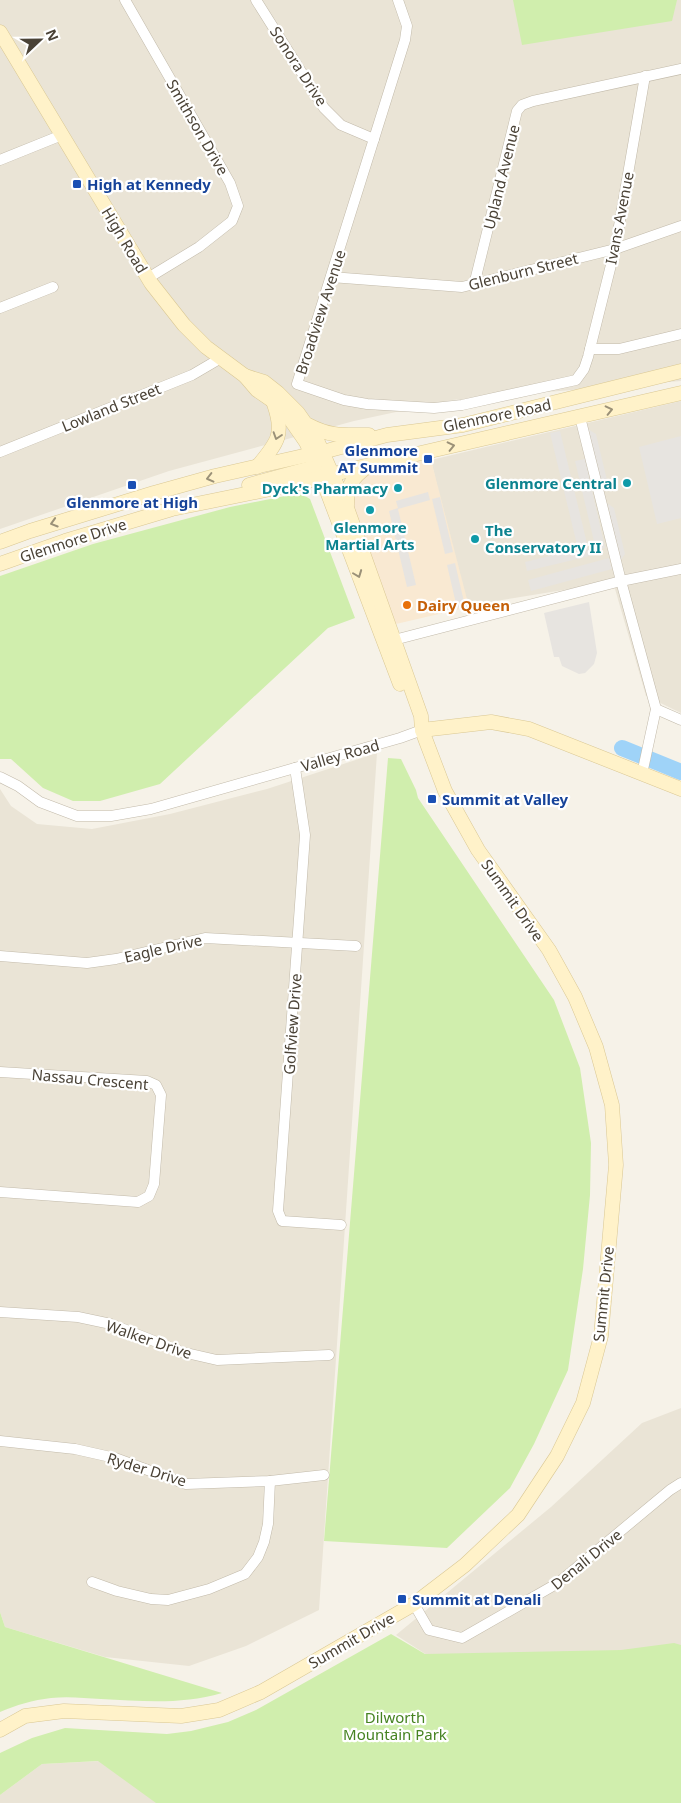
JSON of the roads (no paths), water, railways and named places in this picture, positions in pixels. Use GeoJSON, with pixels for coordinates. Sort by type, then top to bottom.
{"type":"FeatureCollection","features":[{"type":"Feature","properties":{"kind":"main road","name":"High Road"},"geometry":{"type":"LineString","coordinates":[[0,32],[166,305],[184,325],[220,358],[245,376],[257,390],[273,401],[298,429],[323,465]]}},
{"type":"Feature","properties":{"kind":"main road","name":"Glenmore Road"},"geometry":{"type":"LineString","coordinates":[[323,465],[387,435],[463,426],[681,372]]}},
{"type":"Feature","properties":{"kind":"main road","name":"High Road"},"geometry":{"type":"LineString","coordinates":[[245,376],[264,382],[278,393],[308,426],[323,465]]}},
{"type":"Feature","properties":{"kind":"main road","name":"Glenmore Road"},"geometry":{"type":"LineString","coordinates":[[323,465],[370,465],[681,393]]}},
{"type":"Feature","properties":{"kind":"main road"},"geometry":{"type":"LineString","coordinates":[[257,467],[273,446],[280,428],[273,401]]}},
{"type":"Feature","properties":{"kind":"main road"},"geometry":{"type":"LineString","coordinates":[[308,426],[334,436],[387,435]]}},
{"type":"Feature","properties":{"kind":"main road"},"geometry":{"type":"LineString","coordinates":[[172,509],[218,494],[323,465],[334,459],[424,434],[463,426]]}},
{"type":"Feature","properties":{"kind":"main road","name":"Glenmore Drive"},"geometry":{"type":"LineString","coordinates":[[0,542],[154,492],[257,467],[323,465]]}},
{"type":"Feature","properties":{"kind":"main road","name":"Glenmore Drive"},"geometry":{"type":"LineString","coordinates":[[0,564],[65,541],[172,509],[300,484],[323,465]]}},
{"type":"Feature","properties":{"kind":"main road","name":"Summit Drive"},"geometry":{"type":"LineString","coordinates":[[0,1730],[25,1716],[64,1711],[181,1716],[219,1710],[261,1692],[414,1604],[465,1565],[518,1515],[557,1456],[583,1403],[601,1336],[616,1165],[612,1105],[596,1046],[576,997],[549,950],[478,850],[445,791],[422,730],[422,716],[394,640],[323,465]]}},
{"type":"Feature","properties":{"kind":"main road"},"geometry":{"type":"LineString","coordinates":[[300,484],[317,492],[341,510],[349,487],[355,477],[370,465]]}},
{"type":"Feature","properties":{"kind":"main road","name":"Summit Drive"},"geometry":{"type":"LineString","coordinates":[[341,510],[413,720],[422,730]]}},
{"type":"Feature","properties":{"kind":"main road","name":"Valley Road"},"geometry":{"type":"LineString","coordinates":[[422,730],[491,722],[528,729],[681,789]]}},
{"type":"Feature","properties":{"kind":"street","name":"Smithson Drive"},"geometry":{"type":"LineString","coordinates":[[124,0],[230,183],[238,206],[232,221],[199,247],[148,278]]}},
{"type":"Feature","properties":{"kind":"street","name":"Sonora Drive"},"geometry":{"type":"LineString","coordinates":[[256,0],[324,108],[341,125],[374,139]]}},
{"type":"Feature","properties":{"kind":"street","name":"Broadview Avenue"},"geometry":{"type":"LineString","coordinates":[[398,0],[407,26],[405,40],[297,384],[344,400],[367,404],[434,408],[462,405],[576,380],[584,369],[589,353]]}},
{"type":"Feature","properties":{"kind":"street","name":"Upland Avenue"},"geometry":{"type":"LineString","coordinates":[[474,285],[517,111],[522,105],[564,93],[681,69]]}},
{"type":"Feature","properties":{"kind":"street","name":"Ivans Avenue"},"geometry":{"type":"LineString","coordinates":[[589,353],[615,248],[645,76]]}},
{"type":"Feature","properties":{"kind":"street"},"geometry":{"type":"LineString","coordinates":[[0,160],[62,135]]}},
{"type":"Feature","properties":{"kind":"street","name":"Glenburn Street"},"geometry":{"type":"LineString","coordinates":[[331,277],[462,286],[474,285],[615,248],[681,226]]}},
{"type":"Feature","properties":{"kind":"street"},"geometry":{"type":"LineString","coordinates":[[0,308],[53,287]]}},
{"type":"Feature","properties":{"kind":"street"},"geometry":{"type":"LineString","coordinates":[[589,353],[619,349],[681,334]]}},
{"type":"Feature","properties":{"kind":"street","name":"Lowland Street"},"geometry":{"type":"LineString","coordinates":[[0,452],[192,375],[220,358]]}},
{"type":"Feature","properties":{"kind":"street"},"geometry":{"type":"LineString","coordinates":[[580,417],[621,581],[656,709],[642,774]]}},
{"type":"Feature","properties":{"kind":"street"},"geometry":{"type":"LineString","coordinates":[[394,640],[621,581],[681,568]]}},
{"type":"Feature","properties":{"kind":"street"},"geometry":{"type":"LineString","coordinates":[[656,709],[681,720]]}},
{"type":"Feature","properties":{"kind":"street","name":"Valley Road"},"geometry":{"type":"LineString","coordinates":[[0,777],[18,786],[40,802],[77,816],[111,816],[151,809],[400,738],[422,730]]}},
{"type":"Feature","properties":{"kind":"street","name":"Golfview Drive"},"geometry":{"type":"LineString","coordinates":[[295,768],[306,834],[278,1211],[282,1221],[341,1224]]}},
{"type":"Feature","properties":{"kind":"street","name":"Eagle Drive"},"geometry":{"type":"LineString","coordinates":[[0,956],[87,963],[116,959],[205,938],[356,946]]}},
{"type":"Feature","properties":{"kind":"street","name":"Nassau Crescent"},"geometry":{"type":"LineString","coordinates":[[0,1072],[147,1081],[156,1085],[161,1095],[154,1184],[149,1196],[138,1202],[0,1192]]}},
{"type":"Feature","properties":{"kind":"street","name":"Walker Drive"},"geometry":{"type":"LineString","coordinates":[[0,1312],[78,1317],[111,1324],[182,1352],[218,1360],[328,1355]]}},
{"type":"Feature","properties":{"kind":"street","name":"Ryder Drive"},"geometry":{"type":"LineString","coordinates":[[0,1441],[75,1449],[115,1458],[186,1484],[270,1481],[324,1475]]}},
{"type":"Feature","properties":{"kind":"street"},"geometry":{"type":"LineString","coordinates":[[92,1582],[125,1593],[151,1599],[168,1600],[209,1589],[245,1574],[258,1557],[264,1542],[268,1524],[270,1481]]}},
{"type":"Feature","properties":{"kind":"street","name":"Denali Drive"},"geometry":{"type":"LineString","coordinates":[[414,1604],[430,1630],[462,1638],[558,1583],[670,1490],[681,1483]]}},
{"type":"Feature","properties":{"kind":"waterway"},"geometry":{"type":"LineString","coordinates":[[622,748],[681,772]]}},
{"type":"Feature","properties":{"kind":"place","name":"High at Kennedy"},"geometry":{"type":"Point","coordinates":[77,184]}},
{"type":"Feature","properties":{"kind":"place","name":"Glenmore AT Summit"},"geometry":{"type":"Point","coordinates":[428,459]}},
{"type":"Feature","properties":{"kind":"place","name":"Glenmore Central"},"geometry":{"type":"Point","coordinates":[627,483]}},
{"type":"Feature","properties":{"kind":"place","name":"Glenmore at High"},"geometry":{"type":"Point","coordinates":[132,485]}},
{"type":"Feature","properties":{"kind":"place","name":"Dyck's Pharmacy"},"geometry":{"type":"Point","coordinates":[398,488]}},
{"type":"Feature","properties":{"kind":"place","name":"Glenmore Martial Arts"},"geometry":{"type":"Point","coordinates":[370,510]}},
{"type":"Feature","properties":{"kind":"place","name":"The Conservatory II"},"geometry":{"type":"Point","coordinates":[475,539]}},
{"type":"Feature","properties":{"kind":"place","name":"Dairy Queen"},"geometry":{"type":"Point","coordinates":[407,605]}},
{"type":"Feature","properties":{"kind":"place","name":"Summit at Valley"},"geometry":{"type":"Point","coordinates":[432,799]}},
{"type":"Feature","properties":{"kind":"place","name":"Summit at Denali"},"geometry":{"type":"Point","coordinates":[402,1599]}},
{"type":"Feature","properties":{"kind":"park label","name":"Dilworth Mountain Park"},"geometry":{"type":"Point","coordinates":[395,1726]}}]}
